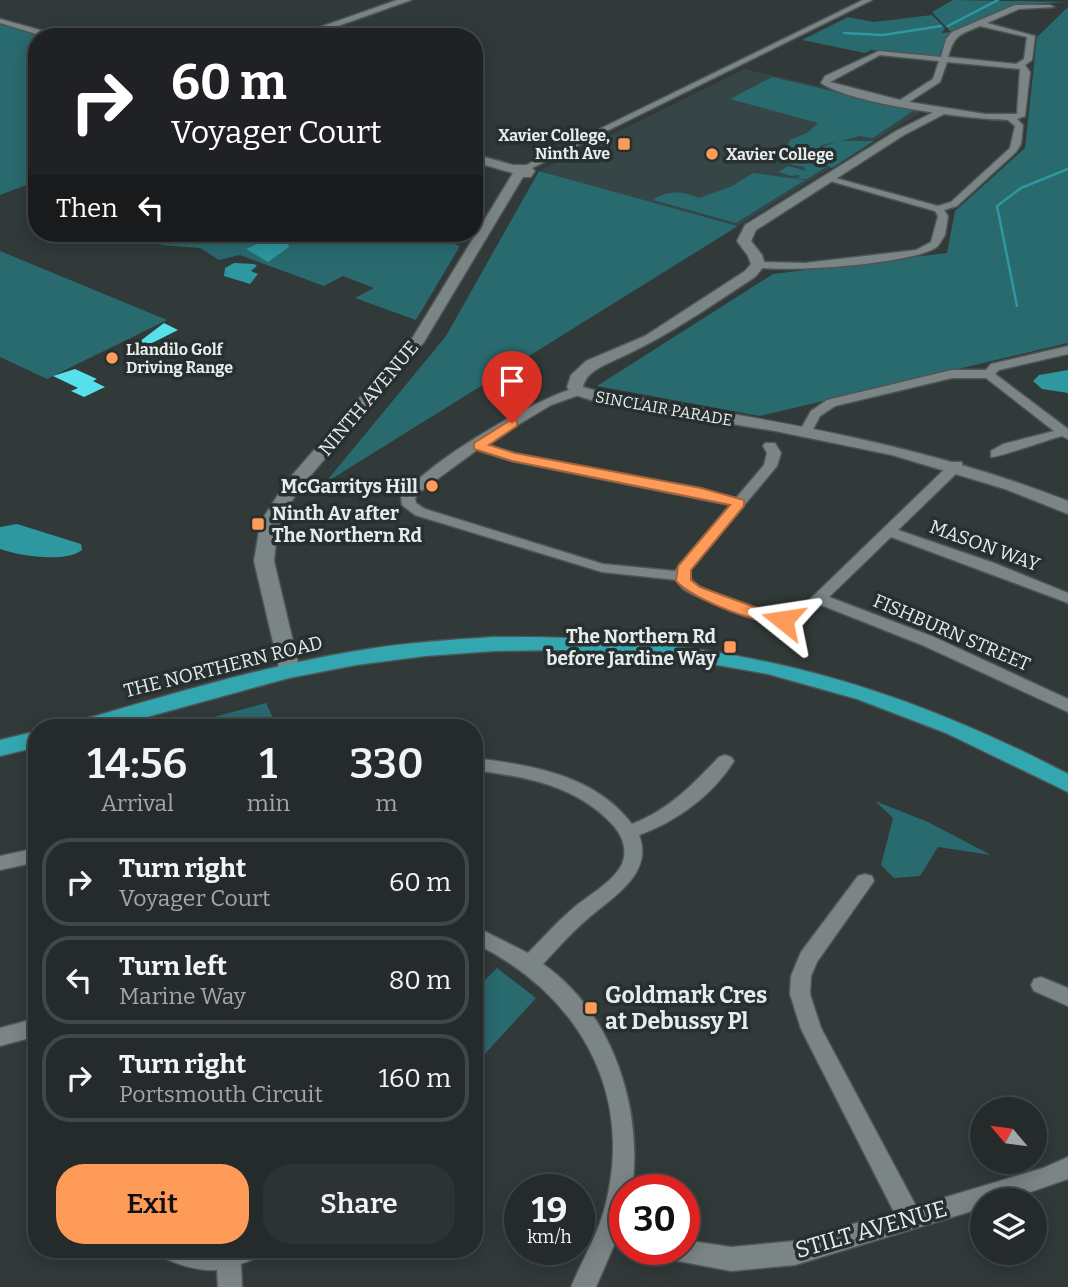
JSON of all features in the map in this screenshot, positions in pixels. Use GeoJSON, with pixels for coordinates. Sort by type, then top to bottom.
{"type":"FeatureCollection","features":[{"type":"Feature","properties":{"kind":"highway","name":"THE NORTHERN ROAD"},"geometry":{"type":"LineString","coordinates":[[112,719],[289,671],[412,652],[536,643],[585,643],[699,655],[804,676],[904,708],[969,734],[1068,784]]}},
{"type":"Feature","properties":{"kind":"highway"},"geometry":{"type":"LineString","coordinates":[[0,748],[28,741]]}},
{"type":"Feature","properties":{"kind":"street"},"geometry":{"type":"LineString","coordinates":[[324,28],[406,0]]}},
{"type":"Feature","properties":{"kind":"street"},"geometry":{"type":"LineString","coordinates":[[483,161],[519,171],[869,0]]}},
{"type":"Feature","properties":{"kind":"street"},"geometry":{"type":"LineString","coordinates":[[903,102],[935,82],[953,36],[1018,7],[1050,7]]}},
{"type":"Feature","properties":{"kind":"street"},"geometry":{"type":"LineString","coordinates":[[0,21],[28,29]]}},
{"type":"Feature","properties":{"kind":"street"},"geometry":{"type":"LineString","coordinates":[[982,24],[1031,36],[1028,60],[1018,66]]}},
{"type":"Feature","properties":{"kind":"street"},"geometry":{"type":"LineString","coordinates":[[876,53],[1018,66],[1026,72],[1020,116],[1012,119],[944,111],[824,82],[876,53]]}},
{"type":"Feature","properties":{"kind":"street"},"geometry":{"type":"LineString","coordinates":[[938,209],[943,216],[940,239],[936,246],[925,251],[805,267],[758,265],[755,255],[744,241],[746,233],[828,179],[900,133],[944,111]]}},
{"type":"Feature","properties":{"kind":"street"},"geometry":{"type":"LineString","coordinates":[[828,179],[938,209],[954,204],[1013,150],[1017,144],[1019,125],[1012,119]]}},
{"type":"Feature","properties":{"kind":"street","name":"NINTH AVENUE"},"geometry":{"type":"LineString","coordinates":[[483,231],[519,171]]}},
{"type":"Feature","properties":{"kind":"street","name":"NINTH AVENUE"},"geometry":{"type":"LineString","coordinates":[[289,671],[264,561],[266,539],[274,515],[293,485],[419,339],[477,242]]}},
{"type":"Feature","properties":{"kind":"street","name":"SINCLAIR PARADE"},"geometry":{"type":"LineString","coordinates":[[758,265],[750,275],[650,339],[592,364],[577,379],[575,383],[578,391],[894,449],[957,465],[1068,508]]}},
{"type":"Feature","properties":{"kind":"street"},"geometry":{"type":"LineString","coordinates":[[989,374],[995,367],[1068,350]]}},
{"type":"Feature","properties":{"kind":"street"},"geometry":{"type":"LineString","coordinates":[[805,432],[815,414],[831,403],[952,374],[989,374],[1066,433]]}},
{"type":"Feature","properties":{"kind":"street"},"geometry":{"type":"LineString","coordinates":[[578,391],[539,406],[414,489],[408,497],[409,505],[420,512],[603,568],[682,576]]}},
{"type":"Feature","properties":{"kind":"street"},"geometry":{"type":"LineString","coordinates":[[996,454],[1008,447],[1066,433]]}},
{"type":"Feature","properties":{"kind":"street"},"geometry":{"type":"LineString","coordinates":[[478,446],[512,457],[701,493],[739,503]]}},
{"type":"Feature","properties":{"kind":"street"},"geometry":{"type":"LineString","coordinates":[[769,446],[774,453],[770,466],[683,569],[682,576],[688,586],[695,590],[775,620],[797,617],[819,599],[957,465]]}},
{"type":"Feature","properties":{"kind":"street","name":"MASON WAY"},"geometry":{"type":"LineString","coordinates":[[888,531],[999,569],[1068,598]]}},
{"type":"Feature","properties":{"kind":"street","name":"FISHBURN STREET"},"geometry":{"type":"LineString","coordinates":[[819,599],[941,646],[1068,706]]}},
{"type":"Feature","properties":{"kind":"street"},"geometry":{"type":"LineString","coordinates":[[629,832],[663,820],[678,810],[725,761]]}},
{"type":"Feature","properties":{"kind":"street"},"geometry":{"type":"LineString","coordinates":[[483,765],[519,771],[576,786],[605,804],[629,832],[634,850],[627,871],[530,964]]}},
{"type":"Feature","properties":{"kind":"street"},"geometry":{"type":"LineString","coordinates":[[0,863],[28,857]]}},
{"type":"Feature","properties":{"kind":"street"},"geometry":{"type":"LineString","coordinates":[[865,881],[808,958],[801,976],[800,994],[811,1029],[910,1218]]}},
{"type":"Feature","properties":{"kind":"street"},"geometry":{"type":"LineString","coordinates":[[483,938],[530,964],[557,988],[582,1016],[600,1046],[617,1089],[623,1129],[623,1174]]}},
{"type":"Feature","properties":{"kind":"street"},"geometry":{"type":"LineString","coordinates":[[1041,985],[1068,997]]}},
{"type":"Feature","properties":{"kind":"street"},"geometry":{"type":"LineString","coordinates":[[0,1037],[28,1029]]}},
{"type":"Feature","properties":{"kind":"street","name":"STILT AVENUE"},"geometry":{"type":"LineString","coordinates":[[700,1256],[715,1259],[777,1256],[1046,1178],[1068,1168]]}},
{"type":"Feature","properties":{"kind":"street"},"geometry":{"type":"LineString","coordinates":[[583,1287],[609,1246]]}},
{"type":"Feature","properties":{"kind":"street"},"geometry":{"type":"LineString","coordinates":[[230,1287],[238,1258]]}},
{"type":"Feature","properties":{"kind":"shaded area"},"geometry":{"type":"Polygon","coordinates":[[[953,0],[1068,2],[1017,5],[949,35],[939,56],[871,50],[865,53],[802,40],[848,17],[874,22],[932,15],[945,28],[942,33],[951,32],[932,12],[953,0]]]}},
{"type":"Feature","properties":{"kind":"shaded area"},"geometry":{"type":"Polygon","coordinates":[[[1068,7],[1068,343],[760,416],[597,386],[773,274],[947,253],[955,211],[1025,148],[1037,37],[1068,7]]]}},
{"type":"Feature","properties":{"kind":"shaded area"},"geometry":{"type":"Polygon","coordinates":[[[0,24],[28,33],[28,184],[0,195],[0,24]]]}},
{"type":"Feature","properties":{"kind":"shaded area","name":"Xavier College"},"geometry":{"type":"Polygon","coordinates":[[[744,69],[924,110],[738,226],[539,171],[744,69]]]}},
{"type":"Feature","properties":{"kind":"shaded area"},"geometry":{"type":"Polygon","coordinates":[[[772,77],[914,110],[873,138],[859,136],[842,141],[874,141],[832,168],[814,160],[824,146],[837,142],[822,145],[811,159],[806,157],[808,154],[803,150],[786,147],[790,140],[807,133],[818,123],[730,99],[772,77]]]}},
{"type":"Feature","properties":{"kind":"shaded area"},"geometry":{"type":"Polygon","coordinates":[[[811,161],[826,167],[807,179],[778,172],[788,166],[806,171],[804,167],[790,164],[811,161]]]}},
{"type":"Feature","properties":{"kind":"shaded area"},"geometry":{"type":"Polygon","coordinates":[[[539,171],[738,226],[325,483],[446,336],[539,171]]]}},
{"type":"Feature","properties":{"kind":"shaded area"},"geometry":{"type":"Polygon","coordinates":[[[753,173],[805,180],[736,223],[653,200],[665,194],[676,193],[699,198],[732,186],[753,173]]]}},
{"type":"Feature","properties":{"kind":"shaded area"},"geometry":{"type":"Polygon","coordinates":[[[160,242],[448,242],[460,246],[416,320],[355,298],[374,288],[343,276],[324,286],[240,255],[219,260],[200,248],[161,245],[160,242]]]}},
{"type":"Feature","properties":{"kind":"shaded area"},"geometry":{"type":"Polygon","coordinates":[[[262,242],[288,244],[289,247],[268,262],[246,249],[262,242]]]}},
{"type":"Feature","properties":{"kind":"shaded area"},"geometry":{"type":"Polygon","coordinates":[[[0,251],[167,320],[47,379],[0,357],[0,251]]]}},
{"type":"Feature","properties":{"kind":"shaded area"},"geometry":{"type":"Polygon","coordinates":[[[234,263],[257,266],[251,271],[258,274],[250,284],[224,276],[225,268],[234,263]]]}},
{"type":"Feature","properties":{"kind":"shaded area"},"geometry":{"type":"Polygon","coordinates":[[[1068,370],[1068,393],[1042,389],[1033,381],[1039,375],[1068,370]]]}},
{"type":"Feature","properties":{"kind":"shaded area"},"geometry":{"type":"Polygon","coordinates":[[[17,524],[81,544],[82,550],[54,557],[30,556],[0,549],[0,527],[17,524]]]}},
{"type":"Feature","properties":{"kind":"shaded area"},"geometry":{"type":"Polygon","coordinates":[[[266,703],[274,719],[206,719],[266,703]]]}},
{"type":"Feature","properties":{"kind":"shaded area"},"geometry":{"type":"Polygon","coordinates":[[[875,801],[928,822],[991,855],[938,847],[920,876],[894,878],[881,865],[893,818],[875,801]]]}},
{"type":"Feature","properties":{"kind":"shaded area"},"geometry":{"type":"Polygon","coordinates":[[[497,968],[536,998],[483,1056],[483,982],[497,968]]]}},
{"type":"Feature","properties":{"kind":"building"},"geometry":{"type":"Polygon","coordinates":[[[164,323],[178,330],[138,350],[135,345],[164,323]]]}},
{"type":"Feature","properties":{"kind":"building"},"geometry":{"type":"Polygon","coordinates":[[[75,369],[97,379],[93,381],[105,387],[84,397],[71,391],[78,388],[53,376],[75,369]]]}},
{"type":"Feature","properties":{"kind":"waterway"},"geometry":{"type":"LineString","coordinates":[[948,26],[998,0]]}},
{"type":"Feature","properties":{"kind":"waterway"},"geometry":{"type":"LineString","coordinates":[[844,33],[883,35],[941,26]]}},
{"type":"Feature","properties":{"kind":"waterway"},"geometry":{"type":"LineString","coordinates":[[1017,306],[997,206],[1021,188],[1068,169]]}},
{"type":"Feature","properties":{"kind":"place","name":"Xavier College, Ninth Ave"},"geometry":{"type":"Point","coordinates":[624,144]}},
{"type":"Feature","properties":{"kind":"place","name":"Xavier College"},"geometry":{"type":"Point","coordinates":[712,154]}},
{"type":"Feature","properties":{"kind":"place","name":"Llandilo Golf Driving Range"},"geometry":{"type":"Point","coordinates":[112,358]}},
{"type":"Feature","properties":{"kind":"place","name":"McGarritys Hill"},"geometry":{"type":"Point","coordinates":[432,486]}},
{"type":"Feature","properties":{"kind":"place","name":"Ninth Av after The Northern Rd"},"geometry":{"type":"Point","coordinates":[258,524]}},
{"type":"Feature","properties":{"kind":"place","name":"The Northern Rd before Jardine Way"},"geometry":{"type":"Point","coordinates":[730,647]}},
{"type":"Feature","properties":{"kind":"place","name":"Goldmark Cres at Debussy Pl"},"geometry":{"type":"Point","coordinates":[591,1008]}},
{"type":"Feature","properties":{"kind":"route"},"geometry":{"type":"LineString","coordinates":[[512,423],[478,446],[512,457],[701,493],[739,503],[683,569],[682,576],[688,586],[695,590],[768,618],[783,620]]}}]}
